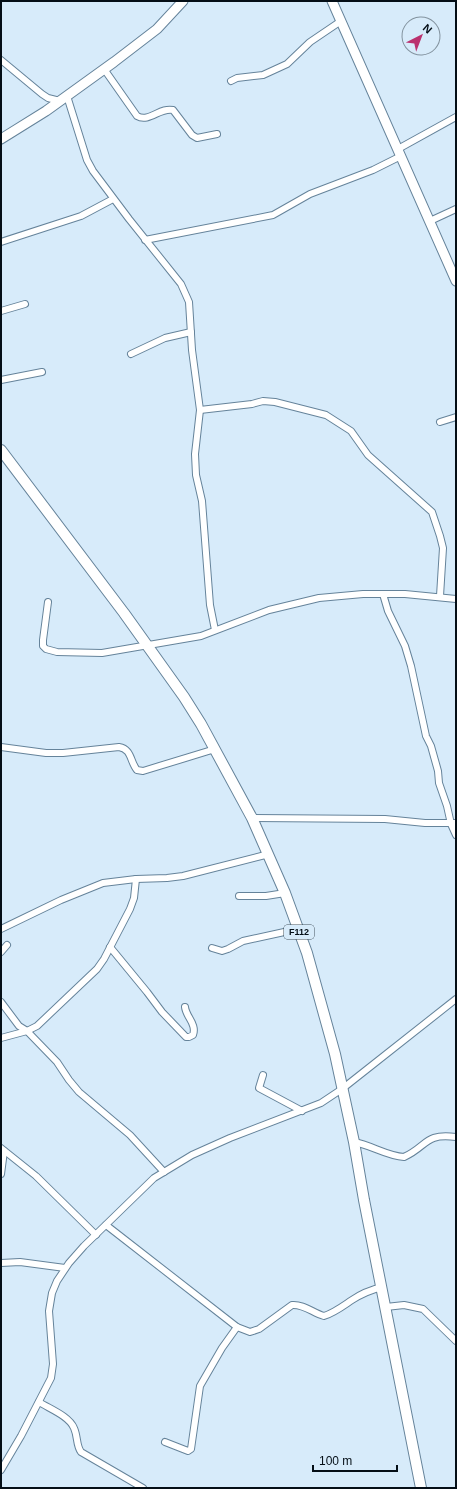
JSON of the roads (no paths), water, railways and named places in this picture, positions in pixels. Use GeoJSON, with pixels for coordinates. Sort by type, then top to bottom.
{"type":"FeatureCollection","features":[{"type":"Feature","properties":{"kind":"main road"},"geometry":{"type":"LineString","coordinates":[[1,139],[64,98],[157,29],[183,1]]}},
{"type":"Feature","properties":{"kind":"main road"},"geometry":{"type":"LineString","coordinates":[[332,1],[430,221],[454,270],[456,281]]}},
{"type":"Feature","properties":{"kind":"main road","name":"F112"},"geometry":{"type":"LineString","coordinates":[[1,450],[148,646],[184,697],[215,749],[252,818],[285,893],[307,953],[335,1054],[354,1142],[421,1488]]}},
{"type":"Feature","properties":{"kind":"street"},"geometry":{"type":"LineString","coordinates":[[231,80],[263,75],[287,64],[310,42],[341,21]]}},
{"type":"Feature","properties":{"kind":"street"},"geometry":{"type":"LineString","coordinates":[[1,60],[48,98],[64,98],[87,160],[93,171],[113,199],[184,289],[189,302],[200,410],[195,454],[196,475],[202,501],[210,605],[215,630]]}},
{"type":"Feature","properties":{"kind":"street"},"geometry":{"type":"LineString","coordinates":[[104,69],[137,116],[142,119],[168,109],[177,114],[192,135],[197,138],[217,134]]}},
{"type":"Feature","properties":{"kind":"street"},"geometry":{"type":"LineString","coordinates":[[145,240],[273,215],[310,194],[373,170],[456,117]]}},
{"type":"Feature","properties":{"kind":"street"},"geometry":{"type":"LineString","coordinates":[[1,242],[81,216],[113,199]]}},
{"type":"Feature","properties":{"kind":"street"},"geometry":{"type":"LineString","coordinates":[[430,221],[456,209]]}},
{"type":"Feature","properties":{"kind":"street"},"geometry":{"type":"LineString","coordinates":[[1,311],[25,304]]}},
{"type":"Feature","properties":{"kind":"street"},"geometry":{"type":"LineString","coordinates":[[131,354],[165,338],[191,332]]}},
{"type":"Feature","properties":{"kind":"street"},"geometry":{"type":"LineString","coordinates":[[1,380],[42,372]]}},
{"type":"Feature","properties":{"kind":"street"},"geometry":{"type":"LineString","coordinates":[[200,410],[252,404],[263,401],[275,402],[326,415],[351,431],[368,455],[432,512],[443,548],[440,596]]}},
{"type":"Feature","properties":{"kind":"street"},"geometry":{"type":"LineString","coordinates":[[440,422],[456,417]]}},
{"type":"Feature","properties":{"kind":"street"},"geometry":{"type":"LineString","coordinates":[[48,602],[42,640],[43,646],[46,649],[57,652],[90,654],[148,646],[200,636],[269,610],[319,598],[362,594],[404,594],[440,596],[456,599]]}},
{"type":"Feature","properties":{"kind":"street"},"geometry":{"type":"LineString","coordinates":[[383,594],[388,611],[405,646],[411,666],[426,736],[431,746],[438,771],[439,783],[456,835]]}},
{"type":"Feature","properties":{"kind":"street"},"geometry":{"type":"LineString","coordinates":[[1,747],[40,752],[63,753],[119,747],[124,748],[129,753],[133,766],[137,770],[143,771],[215,749]]}},
{"type":"Feature","properties":{"kind":"street"},"geometry":{"type":"LineString","coordinates":[[252,818],[385,819],[453,824]]}},
{"type":"Feature","properties":{"kind":"street"},"geometry":{"type":"LineString","coordinates":[[1,929],[61,900],[103,883],[183,876],[269,854]]}},
{"type":"Feature","properties":{"kind":"street"},"geometry":{"type":"LineString","coordinates":[[1,1038],[27,1031],[37,1026],[97,968],[104,959],[130,909],[134,898],[136,879]]}},
{"type":"Feature","properties":{"kind":"street"},"geometry":{"type":"LineString","coordinates":[[239,896],[266,896],[285,893]]}},
{"type":"Feature","properties":{"kind":"street"},"geometry":{"type":"LineString","coordinates":[[212,948],[222,951],[228,950],[243,941],[298,929]]}},
{"type":"Feature","properties":{"kind":"street"},"geometry":{"type":"LineString","coordinates":[[1,952],[7,945]]}},
{"type":"Feature","properties":{"kind":"street"},"geometry":{"type":"LineString","coordinates":[[110,947],[162,1012],[186,1037],[189,1037],[193,1035],[195,1030],[194,1025],[184,1007]]}},
{"type":"Feature","properties":{"kind":"street"},"geometry":{"type":"LineString","coordinates":[[1,1470],[21,1436],[51,1378],[53,1364],[49,1311],[52,1293],[65,1268],[96,1235],[154,1178],[192,1155],[230,1138],[321,1103],[342,1089],[456,999]]}},
{"type":"Feature","properties":{"kind":"street"},"geometry":{"type":"LineString","coordinates":[[1,1002],[19,1026],[27,1031],[57,1062],[79,1092],[130,1136],[164,1172]]}},
{"type":"Feature","properties":{"kind":"street"},"geometry":{"type":"LineString","coordinates":[[263,1075],[259,1088],[302,1111]]}},
{"type":"Feature","properties":{"kind":"street"},"geometry":{"type":"LineString","coordinates":[[354,1142],[364,1144],[396,1157],[404,1157],[433,1137],[456,1137]]}},
{"type":"Feature","properties":{"kind":"street"},"geometry":{"type":"LineString","coordinates":[[1,1174],[2,1150]]}},
{"type":"Feature","properties":{"kind":"street"},"geometry":{"type":"LineString","coordinates":[[2,1150],[36,1176],[96,1235]]}},
{"type":"Feature","properties":{"kind":"street"},"geometry":{"type":"LineString","coordinates":[[106,1225],[237,1327],[250,1332],[259,1329],[292,1305],[296,1304],[324,1316],[331,1314],[361,1294],[369,1290],[382,1287]]}},
{"type":"Feature","properties":{"kind":"street"},"geometry":{"type":"LineString","coordinates":[[1,1263],[20,1262],[65,1268]]}},
{"type":"Feature","properties":{"kind":"street"},"geometry":{"type":"LineString","coordinates":[[386,1307],[404,1305],[423,1309],[456,1341]]}},
{"type":"Feature","properties":{"kind":"street"},"geometry":{"type":"LineString","coordinates":[[165,1442],[183,1450],[188,1451],[191,1448],[200,1386],[222,1348],[237,1327]]}},
{"type":"Feature","properties":{"kind":"street"},"geometry":{"type":"LineString","coordinates":[[38,1402],[68,1420],[74,1427],[77,1436],[77,1447],[81,1452],[143,1488]]}}]}
